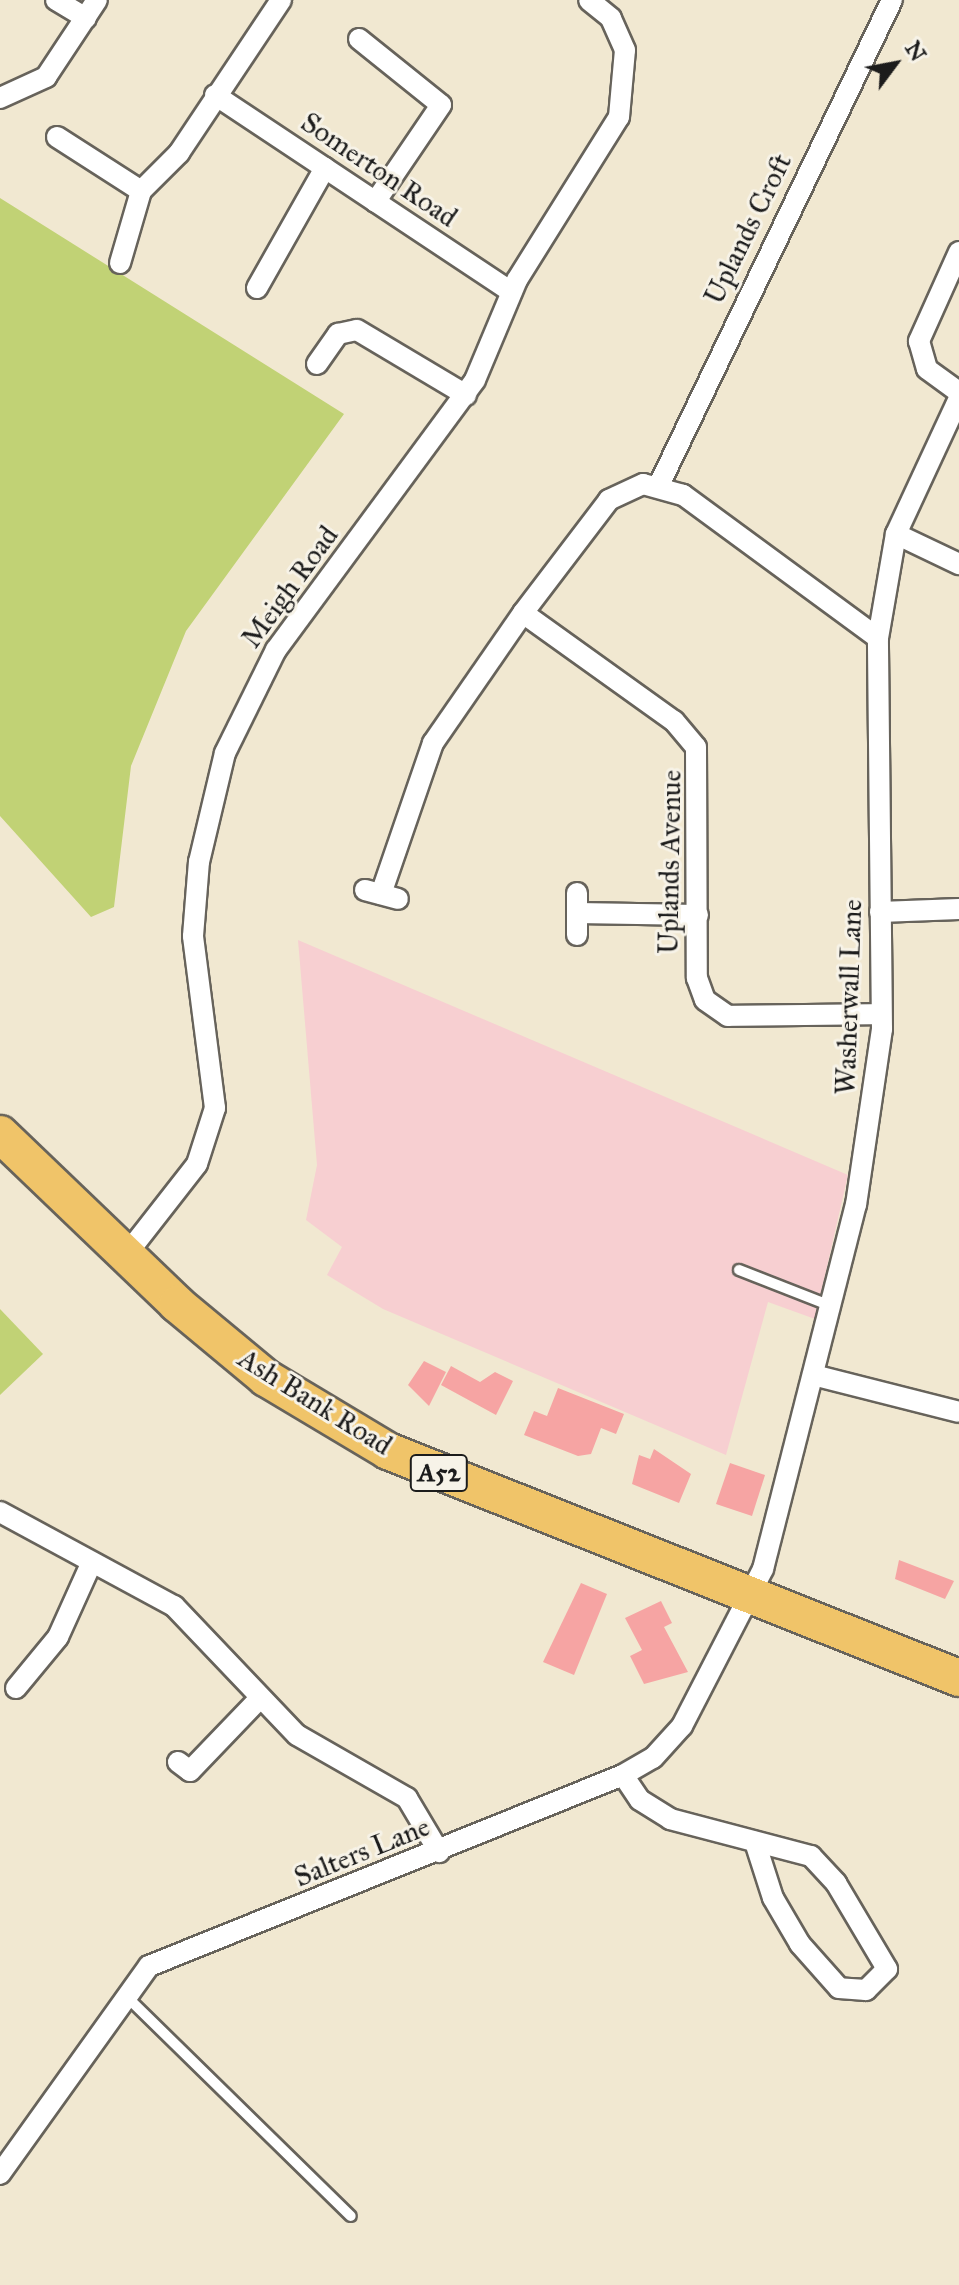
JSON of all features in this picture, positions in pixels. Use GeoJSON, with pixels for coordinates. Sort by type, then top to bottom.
{"type":"FeatureCollection","features":[{"type":"Feature","properties":{"kind":"highway","name":"Ash Bank Road"},"geometry":{"type":"LineString","coordinates":[[0,1134],[126,1255],[266,1378],[388,1451],[959,1678]]}},
{"type":"Feature","properties":{"kind":"street"},"geometry":{"type":"LineString","coordinates":[[56,0],[86,18]]}},
{"type":"Feature","properties":{"kind":"street"},"geometry":{"type":"LineString","coordinates":[[0,98],[46,77],[97,0]]}},
{"type":"Feature","properties":{"kind":"street"},"geometry":{"type":"LineString","coordinates":[[120,263],[141,191],[179,153],[281,0]]}},
{"type":"Feature","properties":{"kind":"street","name":"Uplands Croft"},"geometry":{"type":"LineString","coordinates":[[659,485],[892,0]]}},
{"type":"Feature","properties":{"kind":"street","name":"Meigh Road"},"geometry":{"type":"LineString","coordinates":[[126,1255],[197,1164],[215,1108],[193,936],[203,837],[225,753],[276,650],[466,395],[511,292],[623,104],[625,50],[602,4]]}},
{"type":"Feature","properties":{"kind":"street"},"geometry":{"type":"LineString","coordinates":[[359,39],[441,105],[375,202]]}},
{"type":"Feature","properties":{"kind":"street","name":"Somerton Road"},"geometry":{"type":"LineString","coordinates":[[215,95],[511,292]]}},
{"type":"Feature","properties":{"kind":"street"},"geometry":{"type":"LineString","coordinates":[[57,137],[141,191]]}},
{"type":"Feature","properties":{"kind":"street"},"geometry":{"type":"LineString","coordinates":[[257,288],[325,168]]}},
{"type":"Feature","properties":{"kind":"street"},"geometry":{"type":"LineString","coordinates":[[959,252],[919,341],[927,369],[959,392]]}},
{"type":"Feature","properties":{"kind":"street"},"geometry":{"type":"LineString","coordinates":[[317,364],[338,334],[357,330],[466,395]]}},
{"type":"Feature","properties":{"kind":"street","name":"Washerwall Lane"},"geometry":{"type":"LineString","coordinates":[[748,1595],[763,1569],[817,1376],[873,1122],[881,1014],[878,638],[896,534],[959,398]]}},
{"type":"Feature","properties":{"kind":"street"},"geometry":{"type":"LineString","coordinates":[[381,895],[433,743],[523,613],[609,500],[632,486],[659,485],[878,638]]}},
{"type":"Feature","properties":{"kind":"street"},"geometry":{"type":"LineString","coordinates":[[896,534],[959,564]]}},
{"type":"Feature","properties":{"kind":"street","name":"Uplands Avenue"},"geometry":{"type":"LineString","coordinates":[[523,613],[691,737],[701,769],[698,986],[719,1012],[881,1014]]}},
{"type":"Feature","properties":{"kind":"street"},"geometry":{"type":"LineString","coordinates":[[577,935],[577,903],[698,915]]}},
{"type":"Feature","properties":{"kind":"street"},"geometry":{"type":"LineString","coordinates":[[880,912],[959,909]]}},
{"type":"Feature","properties":{"kind":"street"},"geometry":{"type":"LineString","coordinates":[[817,1376],[959,1412]]}},
{"type":"Feature","properties":{"kind":"street"},"geometry":{"type":"LineString","coordinates":[[0,1512],[91,1564],[174,1606],[259,1699],[320,1751],[407,1798],[439,1852]]}},
{"type":"Feature","properties":{"kind":"street"},"geometry":{"type":"LineString","coordinates":[[16,1688],[58,1637],[91,1564]]}},
{"type":"Feature","properties":{"kind":"street","name":"Salters Lane"},"geometry":{"type":"LineString","coordinates":[[0,2174],[8,2148],[149,1966],[439,1852],[623,1775],[674,1738],[748,1595]]}},
{"type":"Feature","properties":{"kind":"street"},"geometry":{"type":"LineString","coordinates":[[178,1762],[190,1771],[259,1699]]}},
{"type":"Feature","properties":{"kind":"street"},"geometry":{"type":"LineString","coordinates":[[623,1775],[658,1813],[811,1856],[836,1883],[887,1969],[866,1990],[839,1988],[800,1944],[773,1898],[755,1842]]}},
{"type":"Feature","properties":{"kind":"lane"},"geometry":{"type":"LineString","coordinates":[[739,1270],[833,1306]]}},
{"type":"Feature","properties":{"kind":"lane"},"geometry":{"type":"LineString","coordinates":[[127,1997],[351,2216]]}},
{"type":"Feature","properties":{"kind":"shaded area"},"geometry":{"type":"Polygon","coordinates":[[[298,940],[848,1175],[815,1319],[768,1302],[726,1455],[383,1309],[327,1275],[342,1247],[306,1220],[317,1165],[298,940]]]}},
{"type":"Feature","properties":{"kind":"green space"},"geometry":{"type":"Polygon","coordinates":[[[0,198],[344,414],[186,631],[131,766],[114,907],[91,917],[0,816],[0,198]]]}},
{"type":"Feature","properties":{"kind":"green space"},"geometry":{"type":"Polygon","coordinates":[[[0,1309],[43,1354],[0,1395],[0,1309]]]}},
{"type":"Feature","properties":{"kind":"building"},"geometry":{"type":"Polygon","coordinates":[[[424,1361],[446,1372],[429,1406],[408,1385],[424,1361]]]}},
{"type":"Feature","properties":{"kind":"building"},"geometry":{"type":"Polygon","coordinates":[[[451,1366],[480,1382],[495,1372],[513,1381],[496,1415],[441,1385],[451,1366]]]}},
{"type":"Feature","properties":{"kind":"building"},"geometry":{"type":"Polygon","coordinates":[[[558,1388],[624,1414],[616,1434],[601,1428],[591,1454],[578,1456],[524,1435],[534,1411],[547,1416],[558,1388]]]}},
{"type":"Feature","properties":{"kind":"building"},"geometry":{"type":"Polygon","coordinates":[[[654,1449],[691,1474],[679,1503],[632,1484],[639,1455],[650,1459],[654,1449]]]}},
{"type":"Feature","properties":{"kind":"building"},"geometry":{"type":"Polygon","coordinates":[[[730,1463],[765,1475],[752,1516],[716,1504],[730,1463]]]}},
{"type":"Feature","properties":{"kind":"building"},"geometry":{"type":"Polygon","coordinates":[[[899,1560],[954,1581],[945,1599],[895,1579],[899,1560]]]}},
{"type":"Feature","properties":{"kind":"building"},"geometry":{"type":"Polygon","coordinates":[[[581,1583],[607,1594],[574,1675],[543,1662],[581,1583]]]}},
{"type":"Feature","properties":{"kind":"building"},"geometry":{"type":"Polygon","coordinates":[[[661,1601],[672,1623],[664,1627],[688,1672],[644,1684],[630,1656],[642,1650],[625,1618],[661,1601]]]}}]}
